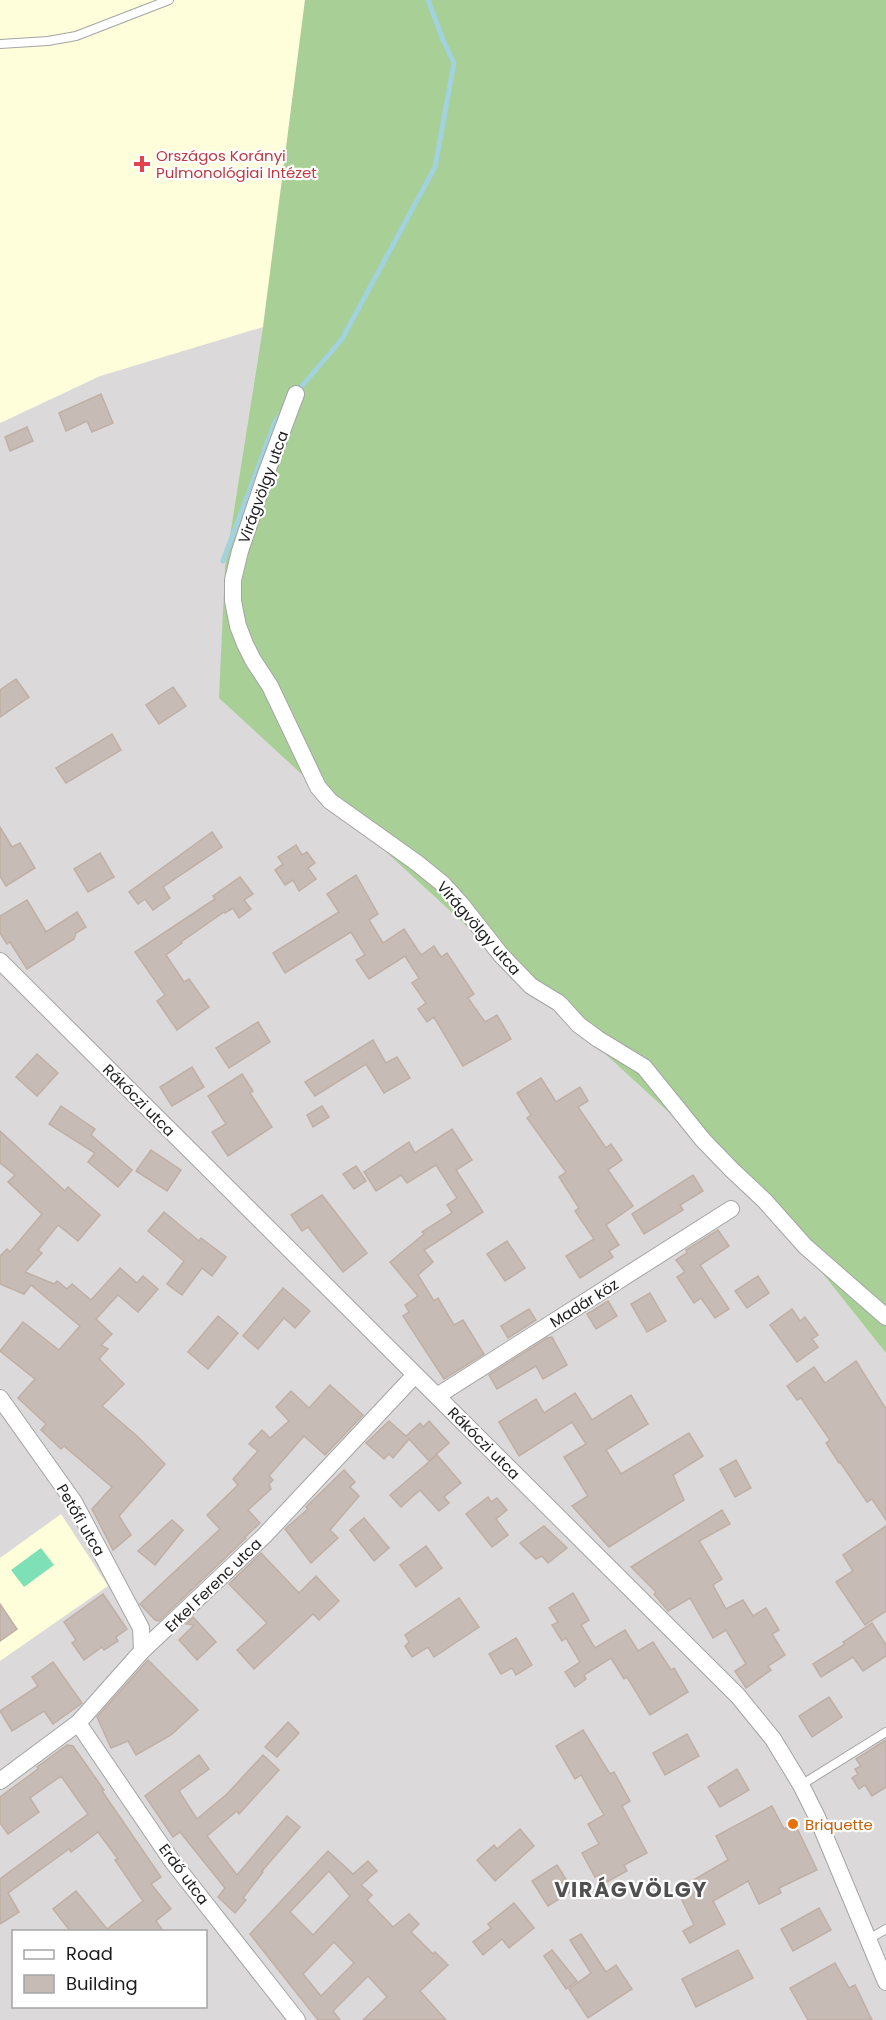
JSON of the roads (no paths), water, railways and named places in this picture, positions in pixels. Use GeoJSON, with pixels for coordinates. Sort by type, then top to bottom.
{"type":"FeatureCollection","features":[{"type":"Feature","properties":{"kind":"street","name":"Virágvölgy utca"},"geometry":{"type":"LineString","coordinates":[[296,394],[240,551],[233,580],[233,601],[238,626],[245,644],[270,686],[318,787],[330,801],[443,884],[525,981],[559,1003],[579,1025],[644,1067],[703,1140],[765,1201],[805,1246],[886,1317]]}},
{"type":"Feature","properties":{"kind":"street","name":"Rákóczi utca"},"geometry":{"type":"LineString","coordinates":[[0,961],[414,1376],[437,1396],[738,1696],[773,1739],[801,1785],[817,1817],[886,1982]]}},
{"type":"Feature","properties":{"kind":"street","name":"Madár köz"},"geometry":{"type":"LineString","coordinates":[[437,1396],[731,1209]]}},
{"type":"Feature","properties":{"kind":"street","name":"Erkel Ferenc utca"},"geometry":{"type":"LineString","coordinates":[[0,1781],[78,1723],[142,1651],[264,1536],[414,1376]]}},
{"type":"Feature","properties":{"kind":"street","name":"Petőfi utca"},"geometry":{"type":"LineString","coordinates":[[0,1398],[74,1502],[141,1628],[142,1651]]}},
{"type":"Feature","properties":{"kind":"street","name":"Erdő utca"},"geometry":{"type":"LineString","coordinates":[[78,1723],[172,1861],[297,2020]]}},
{"type":"Feature","properties":{"kind":"lane"},"geometry":{"type":"LineString","coordinates":[[0,44],[48,41],[76,36],[169,0]]}},
{"type":"Feature","properties":{"kind":"lane"},"geometry":{"type":"LineString","coordinates":[[801,1785],[886,1732]]}},
{"type":"Feature","properties":{"kind":"lane"},"geometry":{"type":"LineString","coordinates":[[869,1939],[886,1929]]}},
{"type":"Feature","properties":{"kind":"waterway"},"geometry":{"type":"LineString","coordinates":[[297,392],[342,339],[435,167],[454,63],[428,0]]}},
{"type":"Feature","properties":{"kind":"waterway"},"geometry":{"type":"LineString","coordinates":[[223,561],[275,422],[281,414]]}},
{"type":"Feature","properties":{"kind":"place","name":"Országos Korányi Pulmonológiai Intézet"},"geometry":{"type":"Point","coordinates":[142,164]}},
{"type":"Feature","properties":{"kind":"place","name":"Briquette"},"geometry":{"type":"Point","coordinates":[793,1824]}},
{"type":"Feature","properties":{"kind":"district","name":"VIRÁGVÖLGY"},"geometry":{"type":"Point","coordinates":[631,1889]}}]}
